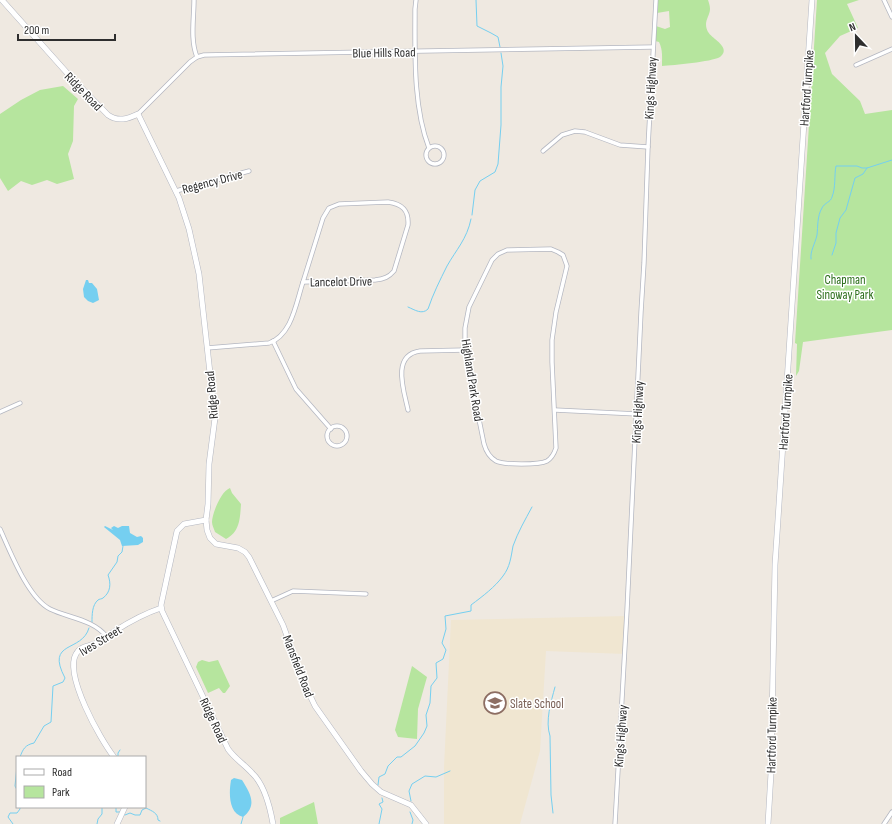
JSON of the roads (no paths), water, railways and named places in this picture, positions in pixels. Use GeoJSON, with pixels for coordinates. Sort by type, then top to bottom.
{"type":"FeatureCollection","features":[{"type":"Feature","properties":{"kind":"street","name":"Ridge Road"},"geometry":{"type":"LineString","coordinates":[[2,0],[68,74],[108,115],[114,119],[119,119],[138,114],[176,191],[186,219],[198,264],[214,418],[209,464],[206,520]]}},
{"type":"Feature","properties":{"kind":"street"},"geometry":{"type":"LineString","coordinates":[[138,114],[197,57],[194,49],[194,0]]}},
{"type":"Feature","properties":{"kind":"street"},"geometry":{"type":"LineString","coordinates":[[416,0],[416,86],[425,138],[429,148],[426,157],[429,162],[434,164],[443,161],[444,152],[441,147],[435,146],[429,148]]}},
{"type":"Feature","properties":{"kind":"street","name":"Kings Highway"},"geometry":{"type":"LineString","coordinates":[[615,824],[637,414],[648,147],[656,0]]}},
{"type":"Feature","properties":{"kind":"street","name":"Hartford Turnpike"},"geometry":{"type":"LineString","coordinates":[[768,824],[771,774],[775,565],[812,0]]}},
{"type":"Feature","properties":{"kind":"street"},"geometry":{"type":"LineString","coordinates":[[884,0],[890,8],[892,17]]}},
{"type":"Feature","properties":{"kind":"street","name":"Blue Hills Road"},"geometry":{"type":"LineString","coordinates":[[197,57],[208,55],[653,47]]}},
{"type":"Feature","properties":{"kind":"street"},"geometry":{"type":"LineString","coordinates":[[856,65],[892,49]]}},
{"type":"Feature","properties":{"kind":"street"},"geometry":{"type":"LineString","coordinates":[[543,151],[562,135],[575,131],[584,132],[620,145],[648,147]]}},
{"type":"Feature","properties":{"kind":"street","name":"Regency Drive"},"geometry":{"type":"LineString","coordinates":[[176,191],[249,171]]}},
{"type":"Feature","properties":{"kind":"street","name":"Lancelot Drive"},"geometry":{"type":"LineString","coordinates":[[273,342],[284,333],[289,325],[304,282],[323,218],[329,208],[339,204],[388,202],[398,204],[405,210],[408,215],[408,225],[394,271],[389,276],[382,280],[304,282]]}},
{"type":"Feature","properties":{"kind":"street","name":"Highland Park Road"},"geometry":{"type":"LineString","coordinates":[[549,249],[560,253],[565,259],[567,266],[556,312],[553,335],[552,362],[555,410],[556,445],[551,458],[545,462],[539,463],[506,464],[495,461],[489,456],[485,448],[465,350],[465,328],[468,310],[494,257],[507,250],[549,249]]}},
{"type":"Feature","properties":{"kind":"street"},"geometry":{"type":"LineString","coordinates":[[207,348],[273,342],[296,389],[331,429]]}},
{"type":"Feature","properties":{"kind":"street"},"geometry":{"type":"LineString","coordinates":[[408,410],[401,369],[403,362],[407,357],[420,351],[465,350]]}},
{"type":"Feature","properties":{"kind":"street"},"geometry":{"type":"LineString","coordinates":[[0,412],[20,403]]}},
{"type":"Feature","properties":{"kind":"street"},"geometry":{"type":"LineString","coordinates":[[555,410],[637,414]]}},
{"type":"Feature","properties":{"kind":"street"},"geometry":{"type":"LineString","coordinates":[[339,427],[345,430],[347,437],[344,443],[337,446],[330,443],[328,435],[331,429],[339,427]]}},
{"type":"Feature","properties":{"kind":"street"},"geometry":{"type":"LineString","coordinates":[[161,608],[177,531],[184,524],[206,520]]}},
{"type":"Feature","properties":{"kind":"street","name":"Mansfield Road"},"geometry":{"type":"LineString","coordinates":[[206,520],[207,530],[212,540],[221,545],[241,549],[249,556],[291,644],[307,691],[315,706],[361,771],[372,784],[386,795],[411,805],[426,824]]}},
{"type":"Feature","properties":{"kind":"street"},"geometry":{"type":"LineString","coordinates":[[0,530],[23,577],[42,603],[49,608],[94,626],[107,637]]}},
{"type":"Feature","properties":{"kind":"street"},"geometry":{"type":"LineString","coordinates":[[271,600],[292,591],[366,594]]}},
{"type":"Feature","properties":{"kind":"street","name":"Ridge Road"},"geometry":{"type":"LineString","coordinates":[[161,608],[228,749],[235,758],[254,774],[261,785],[267,800],[273,824]]}},
{"type":"Feature","properties":{"kind":"street","name":"Ives Street"},"geometry":{"type":"LineString","coordinates":[[113,756],[101,738],[83,702],[76,684],[73,665],[75,655],[78,651],[107,637],[123,626],[161,608]]}},
{"type":"Feature","properties":{"kind":"street"},"geometry":{"type":"LineString","coordinates":[[117,824],[125,808]]}},
{"type":"Feature","properties":{"kind":"street"},"geometry":{"type":"LineString","coordinates":[[884,824],[892,812]]}},
{"type":"Feature","properties":{"kind":"water"},"geometry":{"type":"Polygon","coordinates":[[[86,280],[88,280],[89,283],[92,283],[97,289],[99,300],[93,303],[84,297],[83,289],[86,280]]]}},
{"type":"Feature","properties":{"kind":"water"},"geometry":{"type":"Polygon","coordinates":[[[105,526],[113,530],[111,528],[114,526],[118,528],[122,526],[129,526],[130,533],[137,537],[141,536],[143,538],[143,542],[138,545],[122,546],[120,540],[104,527],[105,526]]]}},
{"type":"Feature","properties":{"kind":"water"},"geometry":{"type":"Polygon","coordinates":[[[234,778],[242,780],[250,794],[250,808],[243,817],[238,815],[232,807],[230,790],[231,780],[234,778]]]}},
{"type":"Feature","properties":{"kind":"waterway"},"geometry":{"type":"LineString","coordinates":[[476,0],[477,26],[498,37],[500,47]]}},
{"type":"Feature","properties":{"kind":"waterway"},"geometry":{"type":"LineString","coordinates":[[472,215],[475,190],[480,181],[495,172],[498,164],[503,66],[501,53]]}},
{"type":"Feature","properties":{"kind":"waterway"},"geometry":{"type":"LineString","coordinates":[[811,259],[812,250],[817,235],[819,214],[823,206],[831,199],[833,193],[836,166],[857,166],[867,168],[892,160]]}},
{"type":"Feature","properties":{"kind":"waterway"},"geometry":{"type":"LineString","coordinates":[[832,255],[836,243],[836,233],[840,218],[846,210],[855,178],[863,174],[867,168]]}},
{"type":"Feature","properties":{"kind":"waterway"},"geometry":{"type":"LineString","coordinates":[[408,307],[421,312],[428,309],[434,292],[447,266],[467,233],[471,219]]}},
{"type":"Feature","properties":{"kind":"waterway"},"geometry":{"type":"LineString","coordinates":[[378,785],[379,777],[385,774],[388,766],[397,757],[401,757],[415,746],[427,726],[426,715],[430,703],[431,686],[437,678],[436,663],[443,659],[446,650],[442,643],[446,629],[445,616],[471,611],[471,605],[500,580],[507,569],[515,541],[532,507]]}},
{"type":"Feature","properties":{"kind":"waterway"},"geometry":{"type":"LineString","coordinates":[[92,622],[93,610],[96,602],[108,593],[110,584],[108,575],[117,562],[123,546]]}},
{"type":"Feature","properties":{"kind":"waterway"},"geometry":{"type":"LineString","coordinates":[[20,756],[28,745],[34,743],[44,726],[51,722],[53,686],[63,682],[65,678],[60,666],[59,658],[62,652],[85,636],[89,628]]}},
{"type":"Feature","properties":{"kind":"waterway"},"geometry":{"type":"LineString","coordinates":[[553,813],[551,795],[550,736],[548,724],[549,712],[555,687]]}},
{"type":"Feature","properties":{"kind":"waterway"},"geometry":{"type":"LineString","coordinates":[[118,756],[120,750]]}},
{"type":"Feature","properties":{"kind":"waterway"},"geometry":{"type":"LineString","coordinates":[[411,801],[409,791],[412,784],[425,776],[436,777],[450,771]]}},
{"type":"Feature","properties":{"kind":"waterway"},"geometry":{"type":"LineString","coordinates":[[16,776],[16,788]]}},
{"type":"Feature","properties":{"kind":"waterway"},"geometry":{"type":"LineString","coordinates":[[379,824],[382,809],[379,804],[383,802],[382,798]]}},
{"type":"Feature","properties":{"kind":"waterway"},"geometry":{"type":"LineString","coordinates":[[13,824],[8,817],[10,813],[17,813],[20,808]]}},
{"type":"Feature","properties":{"kind":"waterway"},"geometry":{"type":"LineString","coordinates":[[97,824],[98,819],[102,814],[102,808]]}},
{"type":"Feature","properties":{"kind":"waterway"},"geometry":{"type":"LineString","coordinates":[[116,808],[116,812],[120,812]]}},
{"type":"Feature","properties":{"kind":"waterway"},"geometry":{"type":"LineString","coordinates":[[125,815],[130,813],[140,815],[142,810],[146,808],[156,814],[158,820],[160,821]]}},
{"type":"Feature","properties":{"kind":"waterway"},"geometry":{"type":"LineString","coordinates":[[410,812],[413,820],[412,824]]}},
{"type":"Feature","properties":{"kind":"waterway"},"geometry":{"type":"LineString","coordinates":[[241,824],[243,817]]}},
{"type":"Feature","properties":{"kind":"place","name":"Slate School"},"geometry":{"type":"Point","coordinates":[495,703]}},
{"type":"Feature","properties":{"kind":"park label","name":"Chapman Sinoway Park"},"geometry":{"type":"Point","coordinates":[845,286]}}]}
